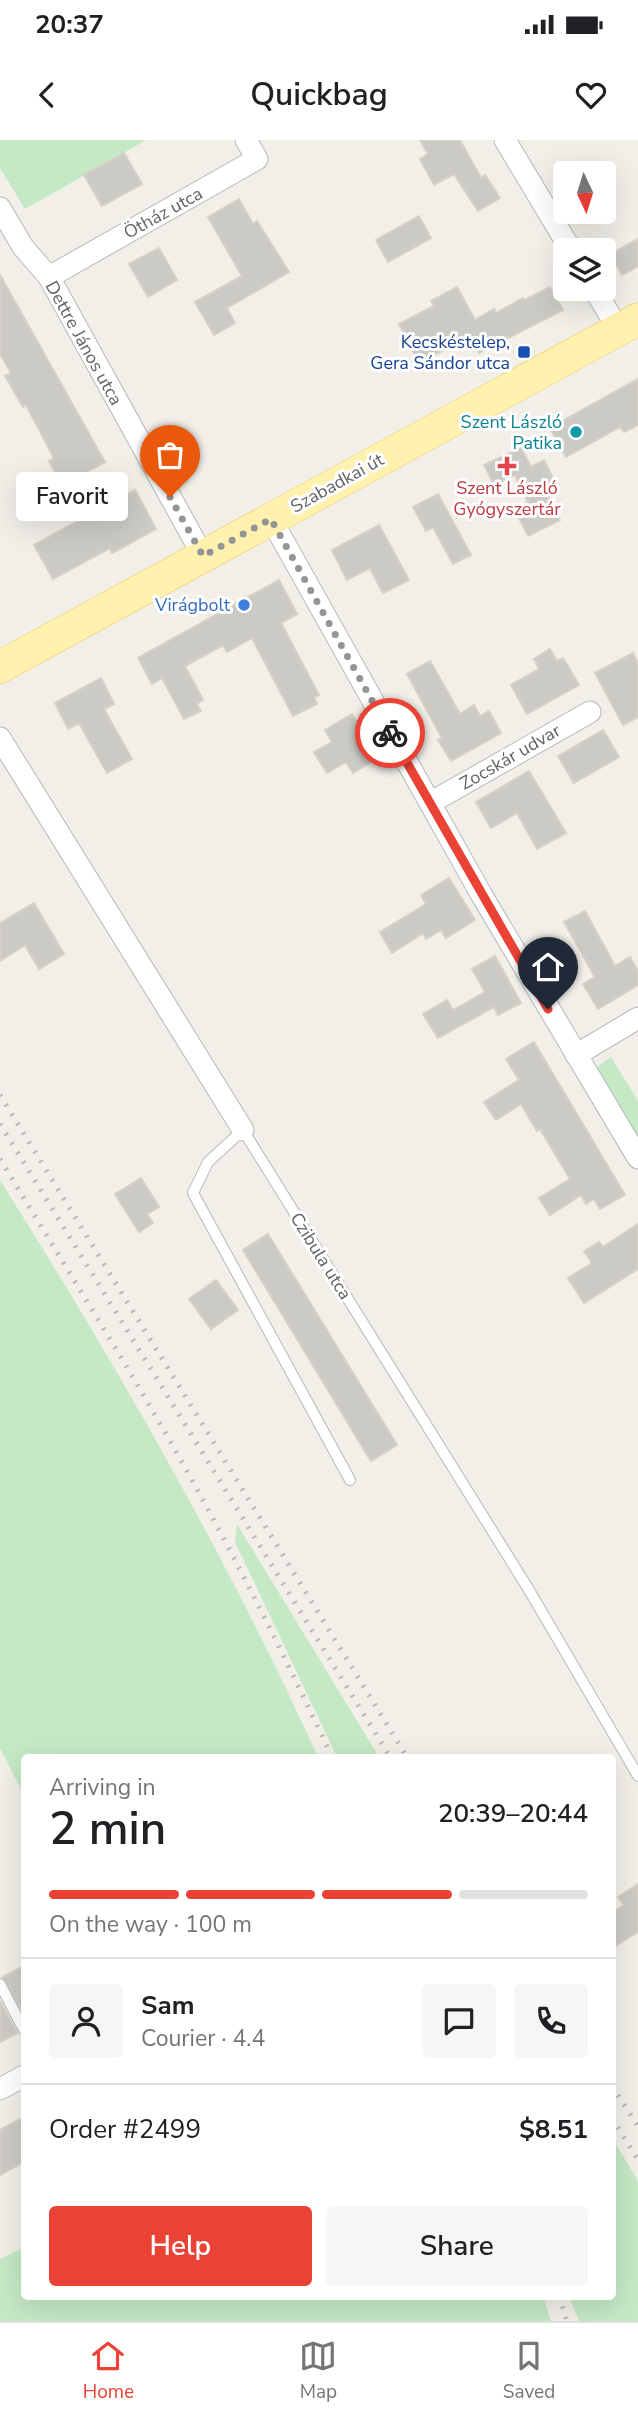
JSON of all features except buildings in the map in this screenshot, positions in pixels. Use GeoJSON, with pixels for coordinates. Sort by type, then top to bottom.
{"type":"FeatureCollection","features":[{"type":"Feature","properties":{"kind":"main road","name":"Szabadkai út"},"geometry":{"type":"LineString","coordinates":[[0,667],[628,325]]}},
{"type":"Feature","properties":{"kind":"street","name":"Ötház utca"},"geometry":{"type":"LineString","coordinates":[[48,277],[257,159],[246,140]]}},
{"type":"Feature","properties":{"kind":"street"},"geometry":{"type":"LineString","coordinates":[[505,140],[564,238]]}},
{"type":"Feature","properties":{"kind":"street","name":"Dettre János utca"},"geometry":{"type":"LineString","coordinates":[[0,208],[23,247],[48,277],[203,556]]}},
{"type":"Feature","properties":{"kind":"street"},"geometry":{"type":"LineString","coordinates":[[605,301],[628,325]]}},
{"type":"Feature","properties":{"kind":"street"},"geometry":{"type":"LineString","coordinates":[[271,519],[430,803],[638,1158]]}},
{"type":"Feature","properties":{"kind":"street","name":"Zocskár udvar"},"geometry":{"type":"LineString","coordinates":[[430,803],[590,712]]}},
{"type":"Feature","properties":{"kind":"street","name":"Czibula utca"},"geometry":{"type":"LineString","coordinates":[[0,738],[243,1130]]}},
{"type":"Feature","properties":{"kind":"street"},"geometry":{"type":"LineString","coordinates":[[576,1055],[638,1018]]}},
{"type":"Feature","properties":{"kind":"street"},"geometry":{"type":"LineString","coordinates":[[0,2089],[21,2078]]}},
{"type":"Feature","properties":{"kind":"lane"},"geometry":{"type":"LineString","coordinates":[[243,1130],[208,1162],[193,1193],[350,1480]]}},
{"type":"Feature","properties":{"kind":"lane","name":"Czibula utca"},"geometry":{"type":"LineString","coordinates":[[243,1130],[529,1590],[638,1776]]}},
{"type":"Feature","properties":{"kind":"lane"},"geometry":{"type":"LineString","coordinates":[[0,1984],[21,2024]]}},
{"type":"Feature","properties":{"kind":"green space"},"geometry":{"type":"Polygon","coordinates":[[[0,140],[146,140],[25,209],[0,168],[0,140]]]}},
{"type":"Feature","properties":{"kind":"green space"},"geometry":{"type":"Polygon","coordinates":[[[611,1057],[638,1101],[638,1147],[594,1069],[611,1057]]]}},
{"type":"Feature","properties":{"kind":"green space"},"geometry":{"type":"Polygon","coordinates":[[[0,1180],[169,1463],[246,1609],[317,1754],[21,1754],[21,1789],[0,1748],[0,1180]]]}},
{"type":"Feature","properties":{"kind":"green space"},"geometry":{"type":"Polygon","coordinates":[[[237,1524],[377,1754],[336,1754],[235,1542],[237,1524]]]}},
{"type":"Feature","properties":{"kind":"green space"},"geometry":{"type":"Polygon","coordinates":[[[616,2144],[638,2181],[638,2321],[579,2321],[571,2300],[616,2300],[616,2144]]]}},
{"type":"Feature","properties":{"kind":"green space"},"geometry":{"type":"Polygon","coordinates":[[[21,2248],[21,2300],[544,2300],[551,2321],[0,2321],[0,2259],[21,2248]]]}},
{"type":"Feature","properties":{"kind":"railway"},"geometry":{"type":"LineString","coordinates":[[0,1095],[405,1754]]}},
{"type":"Feature","properties":{"kind":"railway"},"geometry":{"type":"LineString","coordinates":[[0,1124],[388,1754]]}},
{"type":"Feature","properties":{"kind":"railway"},"geometry":{"type":"LineString","coordinates":[[0,1159],[190,1476],[331,1754]]}},
{"type":"Feature","properties":{"kind":"railway"},"geometry":{"type":"LineString","coordinates":[[616,2092],[638,2126]]}},
{"type":"Feature","properties":{"kind":"railway"},"geometry":{"type":"LineString","coordinates":[[616,2124],[638,2160]]}},
{"type":"Feature","properties":{"kind":"railway"},"geometry":{"type":"LineString","coordinates":[[560,2300],[567,2321]]}},
{"type":"Feature","properties":{"kind":"way so far"},"geometry":{"type":"LineString","coordinates":[[170,497],[203,556],[271,519],[390,733]]}},
{"type":"Feature","properties":{"kind":"place","name":"Kecskéstelep, Gera Sándor utca"},"geometry":{"type":"Point","coordinates":[524,352]}},
{"type":"Feature","properties":{"kind":"place","name":"Szent László Patika"},"geometry":{"type":"Point","coordinates":[576,432]}},
{"type":"Feature","properties":{"kind":"place","name":"Szent László Gyógyszertár"},"geometry":{"type":"Point","coordinates":[507,466]}},
{"type":"Feature","properties":{"kind":"place","name":"Favorit"},"geometry":{"type":"Point","coordinates":[170,497]}},
{"type":"Feature","properties":{"kind":"place","name":"Virágbolt"},"geometry":{"type":"Point","coordinates":[244,605]}},
{"type":"Feature","properties":{"kind":"route"},"geometry":{"type":"LineString","coordinates":[[390,733],[548,1009]]}}]}
